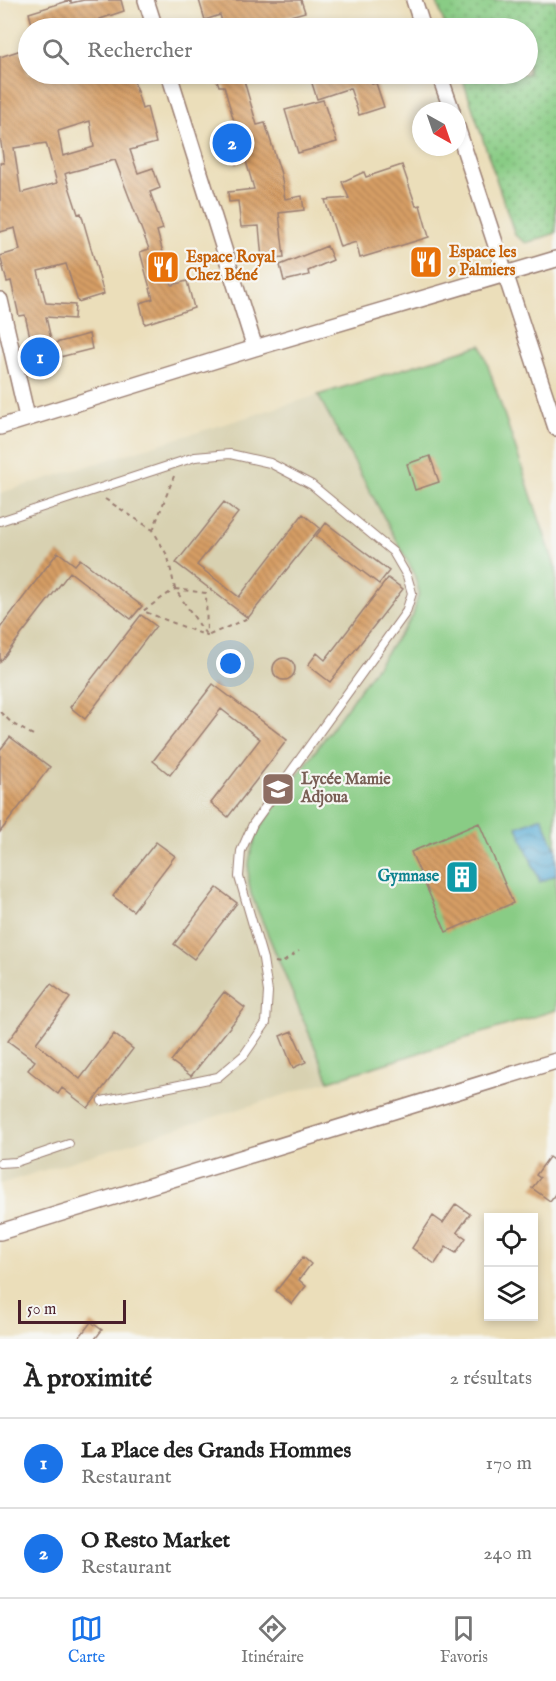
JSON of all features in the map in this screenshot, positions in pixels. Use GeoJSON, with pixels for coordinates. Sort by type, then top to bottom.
{"type":"FeatureCollection","features":[{"type":"Feature","properties":{"kind":"street"},"geometry":{"type":"LineString","coordinates":[[146,0],[152,18]]}},
{"type":"Feature","properties":{"kind":"street"},"geometry":{"type":"LineString","coordinates":[[414,0],[420,18]]}},
{"type":"Feature","properties":{"kind":"street"},"geometry":{"type":"LineString","coordinates":[[172,84],[255,348]]}},
{"type":"Feature","properties":{"kind":"street"},"geometry":{"type":"LineString","coordinates":[[443,84],[449,102]]}},
{"type":"Feature","properties":{"kind":"street"},"geometry":{"type":"LineString","coordinates":[[466,153],[508,275],[556,429]]}},
{"type":"Feature","properties":{"kind":"street"},"geometry":{"type":"LineString","coordinates":[[0,427],[255,348],[556,259]]}},
{"type":"Feature","properties":{"kind":"street"},"geometry":{"type":"LineString","coordinates":[[0,300],[27,417]]}},
{"type":"Feature","properties":{"kind":"street"},"geometry":{"type":"LineString","coordinates":[[0,1232],[556,1061]]}},
{"type":"Feature","properties":{"kind":"lane"},"geometry":{"type":"LineString","coordinates":[[0,522],[195,457],[230,454],[270,463],[312,485],[393,552],[407,576],[412,593],[406,612],[253,824],[241,851],[239,877],[263,959],[268,992],[266,1023],[244,1055],[218,1077],[102,1101]]}},
{"type":"Feature","properties":{"kind":"lane"},"geometry":{"type":"LineString","coordinates":[[0,1163],[16,1162],[69,1144]]}},
{"type":"Feature","properties":{"kind":"path"},"geometry":{"type":"LineString","coordinates":[[153,530],[179,463]]}},
{"type":"Feature","properties":{"kind":"path"},"geometry":{"type":"LineString","coordinates":[[92,491],[153,530],[168,557],[175,589],[207,636]]}},
{"type":"Feature","properties":{"kind":"path"},"geometry":{"type":"LineString","coordinates":[[207,636],[206,593],[175,589],[143,611],[207,636],[248,618]]}},
{"type":"Feature","properties":{"kind":"path"},"geometry":{"type":"LineString","coordinates":[[0,712],[13,724],[35,736]]}},
{"type":"Feature","properties":{"kind":"path"},"geometry":{"type":"LineString","coordinates":[[263,959],[282,963],[299,951]]}},
{"type":"Feature","properties":{"kind":"shaded area","name":"Lycée Mamie Adjoua"},"geometry":{"type":"Polygon","coordinates":[[[481,345],[556,569],[556,1010],[0,1184],[0,493],[481,345]]]}},
{"type":"Feature","properties":{"kind":"green space"},"geometry":{"type":"Polygon","coordinates":[[[436,0],[556,0],[556,233],[526,243],[515,235],[464,84],[538,84],[538,18],[442,18],[436,0]]]}},
{"type":"Feature","properties":{"kind":"green space"},"geometry":{"type":"Polygon","coordinates":[[[481,345],[556,569],[556,1010],[329,1081],[251,894],[248,877],[249,861],[259,829],[413,616],[419,592],[414,573],[318,395],[481,345]]]}},
{"type":"Feature","properties":{"kind":"water"},"geometry":{"type":"Polygon","coordinates":[[[542,817],[556,850],[556,875],[540,882],[517,827],[542,817]]]}},
{"type":"Feature","properties":{"kind":"building"},"geometry":{"type":"Polygon","coordinates":[[[71,0],[71,3],[84,0],[121,0],[124,11],[103,18],[30,18],[29,13],[71,0]]]}},
{"type":"Feature","properties":{"kind":"building"},"geometry":{"type":"Polygon","coordinates":[[[199,0],[301,0],[305,12],[283,18],[221,18],[220,15],[204,18],[199,0]]]}},
{"type":"Feature","properties":{"kind":"building"},"geometry":{"type":"Polygon","coordinates":[[[18,51],[18,84],[135,84],[142,109],[147,107],[156,143],[130,150],[138,173],[153,168],[160,188],[150,192],[163,229],[157,231],[172,285],[187,281],[194,308],[145,324],[140,303],[153,299],[140,252],[149,249],[115,160],[67,173],[65,174],[78,214],[81,213],[104,294],[78,302],[66,264],[38,271],[46,303],[75,305],[74,319],[46,317],[52,344],[89,334],[92,349],[36,363],[25,315],[19,316],[11,281],[7,282],[0,256],[20,250],[15,228],[0,232],[0,163],[4,163],[0,137],[0,57],[18,51]],[[90,121],[58,131],[63,156],[94,147],[90,121]],[[46,143],[14,148],[21,193],[57,183],[46,143]]]}},
{"type":"Feature","properties":{"kind":"building"},"geometry":{"type":"Polygon","coordinates":[[[218,84],[245,84],[257,125],[265,123],[281,174],[285,199],[302,196],[304,210],[279,213],[284,257],[262,259],[259,226],[241,227],[238,201],[229,202],[228,192],[254,189],[246,161],[236,164],[225,128],[235,125],[224,86],[218,84]]]}},
{"type":"Feature","properties":{"kind":"building"},"geometry":{"type":"Polygon","coordinates":[[[312,84],[376,84],[384,107],[359,115],[350,88],[317,99],[312,84]]]}},
{"type":"Feature","properties":{"kind":"building"},"geometry":{"type":"Polygon","coordinates":[[[323,100],[337,142],[298,153],[285,110],[323,100]]]}},
{"type":"Feature","properties":{"kind":"building"},"geometry":{"type":"Polygon","coordinates":[[[402,165],[416,206],[420,205],[429,237],[360,258],[356,242],[340,247],[325,200],[349,198],[342,182],[364,172],[366,177],[402,165]]]}},
{"type":"Feature","properties":{"kind":"building"},"geometry":{"type":"Polygon","coordinates":[[[327,246],[333,260],[308,271],[309,275],[284,281],[280,265],[327,246]]]}},
{"type":"Feature","properties":{"kind":"building"},"geometry":{"type":"Polygon","coordinates":[[[430,456],[439,482],[415,490],[407,464],[430,456]]]}},
{"type":"Feature","properties":{"kind":"building"},"geometry":{"type":"Polygon","coordinates":[[[224,502],[238,513],[197,565],[239,597],[303,514],[320,528],[248,618],[176,563],[224,502]]]}},
{"type":"Feature","properties":{"kind":"building"},"geometry":{"type":"Polygon","coordinates":[[[326,523],[389,571],[379,584],[316,536],[326,523]]]}},
{"type":"Feature","properties":{"kind":"building"},"geometry":{"type":"Polygon","coordinates":[[[58,552],[75,565],[80,559],[142,606],[131,619],[70,572],[0,662],[0,628],[58,552]]]}},
{"type":"Feature","properties":{"kind":"building"},"geometry":{"type":"Polygon","coordinates":[[[388,578],[403,589],[330,682],[308,665],[317,653],[325,660],[388,578]]]}},
{"type":"Feature","properties":{"kind":"building"},"geometry":{"type":"Polygon","coordinates":[[[141,615],[156,626],[85,719],[70,707],[141,615]]]}},
{"type":"Feature","properties":{"kind":"building"},"geometry":{"type":"Polygon","coordinates":[[[280,658],[288,658],[295,665],[295,673],[288,680],[280,680],[273,673],[273,665],[280,658]]]}},
{"type":"Feature","properties":{"kind":"building"},"geometry":{"type":"Polygon","coordinates":[[[213,684],[287,740],[228,817],[211,803],[260,739],[221,709],[170,775],[153,761],[213,684]]]}},
{"type":"Feature","properties":{"kind":"building"},"geometry":{"type":"Polygon","coordinates":[[[10,737],[50,767],[0,832],[0,750],[10,737]]]}},
{"type":"Feature","properties":{"kind":"building","name":"Gymnase"},"geometry":{"type":"Polygon","coordinates":[[[479,823],[513,903],[446,932],[411,852],[479,823]]]}},
{"type":"Feature","properties":{"kind":"building"},"geometry":{"type":"Polygon","coordinates":[[[156,842],[175,856],[133,911],[113,896],[156,842]]]}},
{"type":"Feature","properties":{"kind":"building"},"geometry":{"type":"Polygon","coordinates":[[[217,888],[237,903],[194,959],[174,944],[217,888]]]}},
{"type":"Feature","properties":{"kind":"building"},"geometry":{"type":"Polygon","coordinates":[[[51,984],[70,998],[36,1043],[80,1079],[114,1034],[133,1049],[88,1108],[62,1088],[58,1094],[28,1070],[35,1061],[8,1041],[51,984]]]}},
{"type":"Feature","properties":{"kind":"building"},"geometry":{"type":"Polygon","coordinates":[[[224,992],[245,1008],[191,1076],[171,1061],[224,992]]]}},
{"type":"Feature","properties":{"kind":"building"},"geometry":{"type":"Polygon","coordinates":[[[292,1031],[306,1062],[293,1068],[280,1036],[292,1031]]]}},
{"type":"Feature","properties":{"kind":"building"},"geometry":{"type":"Polygon","coordinates":[[[549,1157],[556,1162],[556,1193],[550,1201],[532,1188],[540,1178],[536,1175],[549,1157]]]}},
{"type":"Feature","properties":{"kind":"building"},"geometry":{"type":"Polygon","coordinates":[[[456,1204],[470,1214],[457,1232],[466,1238],[456,1253],[446,1247],[435,1264],[412,1248],[433,1216],[443,1223],[456,1204]]]}},
{"type":"Feature","properties":{"kind":"building"},"geometry":{"type":"Polygon","coordinates":[[[303,1257],[311,1264],[299,1280],[306,1286],[292,1304],[276,1291],[303,1257]]]}},
{"type":"Feature","properties":{"kind":"building"},"geometry":{"type":"Polygon","coordinates":[[[91,1322],[102,1330],[95,1339],[78,1339],[91,1322]]]}},
{"type":"Feature","properties":{"kind":"place","name":"O Resto Market"},"geometry":{"type":"Point","coordinates":[232,143]}},
{"type":"Feature","properties":{"kind":"place","name":"Espace les 9 Palmiers"},"geometry":{"type":"Point","coordinates":[426,262]}},
{"type":"Feature","properties":{"kind":"place","name":"Espace Royal Chez Béné"},"geometry":{"type":"Point","coordinates":[163,267]}},
{"type":"Feature","properties":{"kind":"place","name":"La Place des Grands Hommes"},"geometry":{"type":"Point","coordinates":[40,357]}},
{"type":"Feature","properties":{"kind":"place","name":"Lycée Mamie Adjoua"},"geometry":{"type":"Point","coordinates":[278,789]}},
{"type":"Feature","properties":{"kind":"place","name":"Gymnase"},"geometry":{"type":"Point","coordinates":[462,877]}}]}
